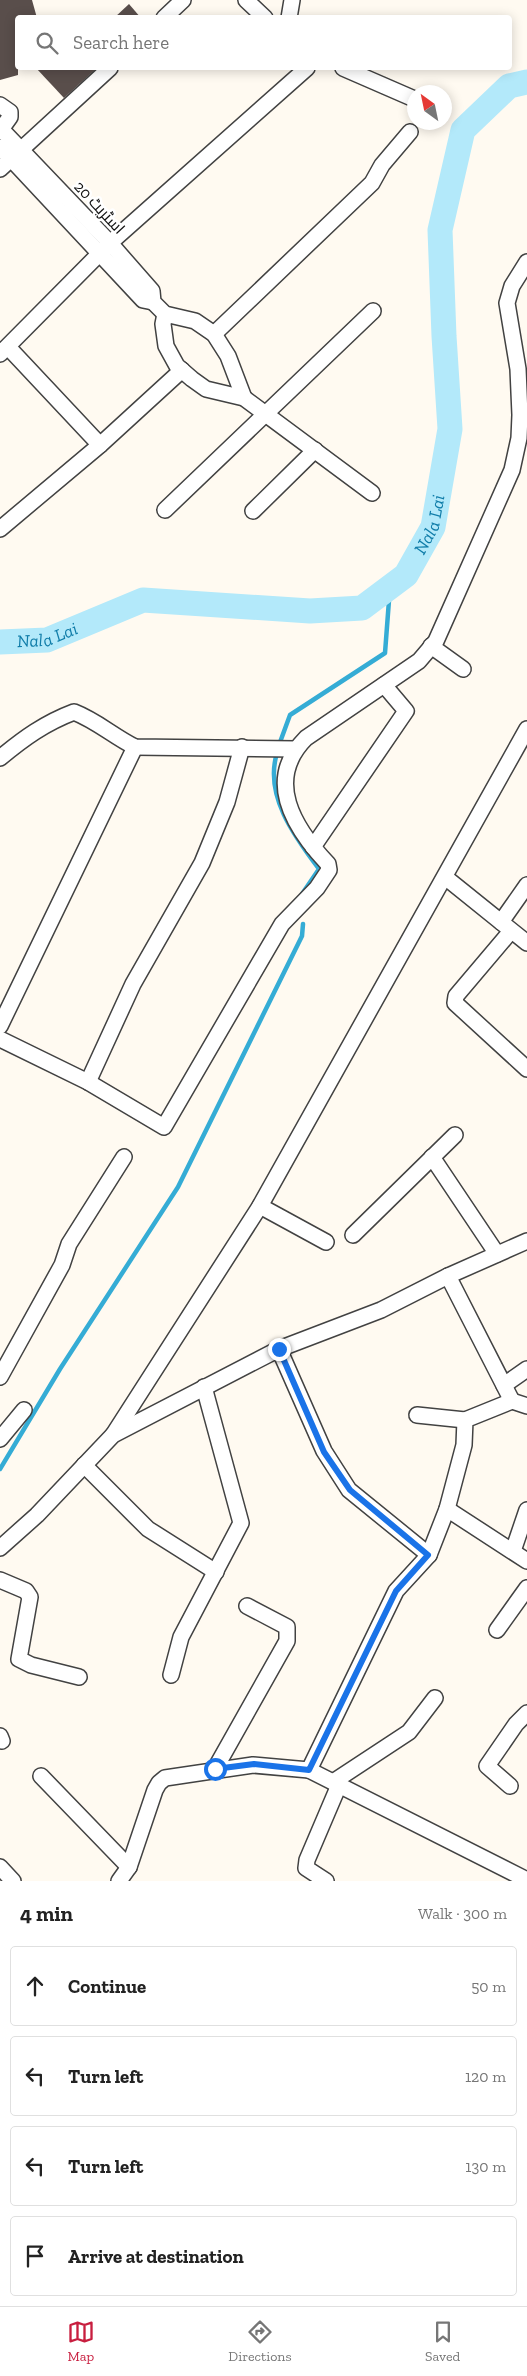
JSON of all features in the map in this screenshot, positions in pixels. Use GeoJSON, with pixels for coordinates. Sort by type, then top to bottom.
{"type":"FeatureCollection","features":[{"type":"Feature","properties":{"kind":"street"},"geometry":{"type":"LineString","coordinates":[[167,15],[183,0]]}},
{"type":"Feature","properties":{"kind":"street"},"geometry":{"type":"LineString","coordinates":[[246,0],[262,15]]}},
{"type":"Feature","properties":{"kind":"street"},"geometry":{"type":"LineString","coordinates":[[290,15],[292,0]]}},
{"type":"Feature","properties":{"kind":"street"},"geometry":{"type":"LineString","coordinates":[[0,147],[10,159],[108,70]]}},
{"type":"Feature","properties":{"kind":"street"},"geometry":{"type":"LineString","coordinates":[[100,444],[4,351],[105,248],[305,70]]}},
{"type":"Feature","properties":{"kind":"street"},"geometry":{"type":"LineString","coordinates":[[348,70],[407,96]]}},
{"type":"Feature","properties":{"kind":"street"},"geometry":{"type":"LineString","coordinates":[[0,105],[10,112],[10,116],[1,130]]}},
{"type":"Feature","properties":{"kind":"street","name":"اسٹریٹ 20"},"geometry":{"type":"LineString","coordinates":[[1,130],[10,159],[152,291],[153,302],[165,314]]}},
{"type":"Feature","properties":{"kind":"street"},"geometry":{"type":"LineString","coordinates":[[214,334],[372,183],[382,165],[410,132]]}},
{"type":"Feature","properties":{"kind":"street"},"geometry":{"type":"LineString","coordinates":[[0,758],[29,733],[55,719],[74,712],[95,721],[117,738],[135,747],[282,749],[306,738],[419,661],[431,646],[456,597],[512,470],[519,438],[520,415],[518,369],[507,303],[512,286],[527,262]]}},
{"type":"Feature","properties":{"kind":"street"},"geometry":{"type":"LineString","coordinates":[[165,510],[265,415],[297,381],[373,311]]}},
{"type":"Feature","properties":{"kind":"street"},"geometry":{"type":"LineString","coordinates":[[244,398],[228,356],[214,334],[195,321],[165,314],[163,324],[166,346],[172,358],[182,370],[206,389],[244,398],[372,493]]}},
{"type":"Feature","properties":{"kind":"street"},"geometry":{"type":"LineString","coordinates":[[0,529],[100,444],[182,370]]}},
{"type":"Feature","properties":{"kind":"street"},"geometry":{"type":"LineString","coordinates":[[254,511],[315,450]]}},
{"type":"Feature","properties":{"kind":"street"},"geometry":{"type":"LineString","coordinates":[[431,646],[463,669]]}},
{"type":"Feature","properties":{"kind":"street"},"geometry":{"type":"LineString","coordinates":[[313,847],[406,710],[384,685]]}},
{"type":"Feature","properties":{"kind":"street"},"geometry":{"type":"LineString","coordinates":[[0,1548],[37,1515],[113,1435],[260,1206],[527,729]]}},
{"type":"Feature","properties":{"kind":"street"},"geometry":{"type":"LineString","coordinates":[[0,1026],[135,747]]}},
{"type":"Feature","properties":{"kind":"street"},"geometry":{"type":"LineString","coordinates":[[88,1082],[133,984],[202,863],[227,802],[242,747]]}},
{"type":"Feature","properties":{"kind":"street"},"geometry":{"type":"LineString","coordinates":[[0,1039],[88,1082],[164,1127],[282,924],[317,888],[330,870],[300,830],[286,795],[286,773],[282,749]]}},
{"type":"Feature","properties":{"kind":"street"},"geometry":{"type":"LineString","coordinates":[[445,877],[527,943]]}},
{"type":"Feature","properties":{"kind":"street"},"geometry":{"type":"LineString","coordinates":[[527,885],[506,926],[456,996],[455,1003],[527,1069]]}},
{"type":"Feature","properties":{"kind":"street"},"geometry":{"type":"LineString","coordinates":[[353,1235],[455,1135]]}},
{"type":"Feature","properties":{"kind":"street"},"geometry":{"type":"LineString","coordinates":[[432,1157],[497,1254]]}},
{"type":"Feature","properties":{"kind":"street"},"geometry":{"type":"LineString","coordinates":[[0,1376],[57,1275],[69,1244],[124,1158]]}},
{"type":"Feature","properties":{"kind":"street"},"geometry":{"type":"LineString","coordinates":[[260,1206],[326,1242]]}},
{"type":"Feature","properties":{"kind":"street"},"geometry":{"type":"LineString","coordinates":[[113,1435],[279,1349],[381,1310],[448,1276],[527,1241]]}},
{"type":"Feature","properties":{"kind":"street"},"geometry":{"type":"LineString","coordinates":[[448,1276],[512,1401]]}},
{"type":"Feature","properties":{"kind":"street"},"geometry":{"type":"LineString","coordinates":[[279,1349],[324,1452],[350,1490],[428,1555]]}},
{"type":"Feature","properties":{"kind":"street"},"geometry":{"type":"LineString","coordinates":[[504,1385],[527,1370]]}},
{"type":"Feature","properties":{"kind":"street"},"geometry":{"type":"LineString","coordinates":[[171,1675],[181,1637],[241,1523],[204,1388]]}},
{"type":"Feature","properties":{"kind":"street"},"geometry":{"type":"LineString","coordinates":[[417,1415],[465,1420],[512,1401],[527,1406]]}},
{"type":"Feature","properties":{"kind":"street"},"geometry":{"type":"LineString","coordinates":[[0,1439],[24,1410]]}},
{"type":"Feature","properties":{"kind":"street"},"geometry":{"type":"LineString","coordinates":[[309,1770],[396,1591],[428,1555],[448,1509],[464,1446],[465,1420]]}},
{"type":"Feature","properties":{"kind":"street"},"geometry":{"type":"LineString","coordinates":[[84,1465],[148,1529],[216,1572]]}},
{"type":"Feature","properties":{"kind":"street"},"geometry":{"type":"LineString","coordinates":[[448,1509],[527,1561]]}},
{"type":"Feature","properties":{"kind":"street"},"geometry":{"type":"LineString","coordinates":[[512,1551],[527,1510]]}},
{"type":"Feature","properties":{"kind":"street"},"geometry":{"type":"LineString","coordinates":[[0,1580],[26,1590],[30,1597],[19,1659],[31,1665],[79,1677]]}},
{"type":"Feature","properties":{"kind":"street"},"geometry":{"type":"LineString","coordinates":[[497,1630],[527,1588]]}},
{"type":"Feature","properties":{"kind":"street"},"geometry":{"type":"LineString","coordinates":[[215,1769],[287,1641],[287,1627],[247,1606]]}},
{"type":"Feature","properties":{"kind":"street"},"geometry":{"type":"LineString","coordinates":[[326,1881],[306,1868],[306,1860],[336,1784],[409,1732],[435,1698]]}},
{"type":"Feature","properties":{"kind":"street"},"geometry":{"type":"LineString","coordinates":[[510,1786],[486,1766],[516,1724],[527,1713]]}},
{"type":"Feature","properties":{"kind":"street"},"geometry":{"type":"LineString","coordinates":[[119,1881],[129,1867],[159,1783],[165,1778],[254,1764],[309,1770],[524,1874]]}},
{"type":"Feature","properties":{"kind":"street"},"geometry":{"type":"LineString","coordinates":[[41,1776],[129,1867]]}},
{"type":"Feature","properties":{"kind":"street"},"geometry":{"type":"LineString","coordinates":[[0,1867],[13,1881]]}},
{"type":"Feature","properties":{"kind":"building"},"geometry":{"type":"Polygon","coordinates":[[[0,0],[32,0],[36,15],[15,15],[15,70],[18,70],[18,75],[0,80],[0,0]]]}},
{"type":"Feature","properties":{"kind":"building"},"geometry":{"type":"Polygon","coordinates":[[[129,4],[138,15],[117,15],[129,4]]]}},
{"type":"Feature","properties":{"kind":"building"},"geometry":{"type":"Polygon","coordinates":[[[38,70],[95,70],[64,98],[38,70]]]}},
{"type":"Feature","properties":{"kind":"waterway","name":"Nala Lai"},"geometry":{"type":"LineString","coordinates":[[0,642],[47,640],[143,600],[310,611],[362,608],[406,575],[433,527],[450,429],[440,230],[463,130],[509,86],[527,82]]}},
{"type":"Feature","properties":{"kind":"waterway"},"geometry":{"type":"LineString","coordinates":[[279,745],[290,715],[385,653],[390,587]]}},
{"type":"Feature","properties":{"kind":"waterway"},"geometry":{"type":"LineString","coordinates":[[277,753],[274,769],[278,799],[291,829],[319,869],[302,894]]}},
{"type":"Feature","properties":{"kind":"waterway"},"geometry":{"type":"LineString","coordinates":[[0,1469],[60,1369],[178,1187],[302,936],[303,924]]}},
{"type":"Feature","properties":{"kind":"route"},"geometry":{"type":"LineString","coordinates":[[215,1769],[254,1764],[309,1770],[369,1642],[396,1591],[428,1555],[350,1490],[324,1452],[279,1349]]}}]}
